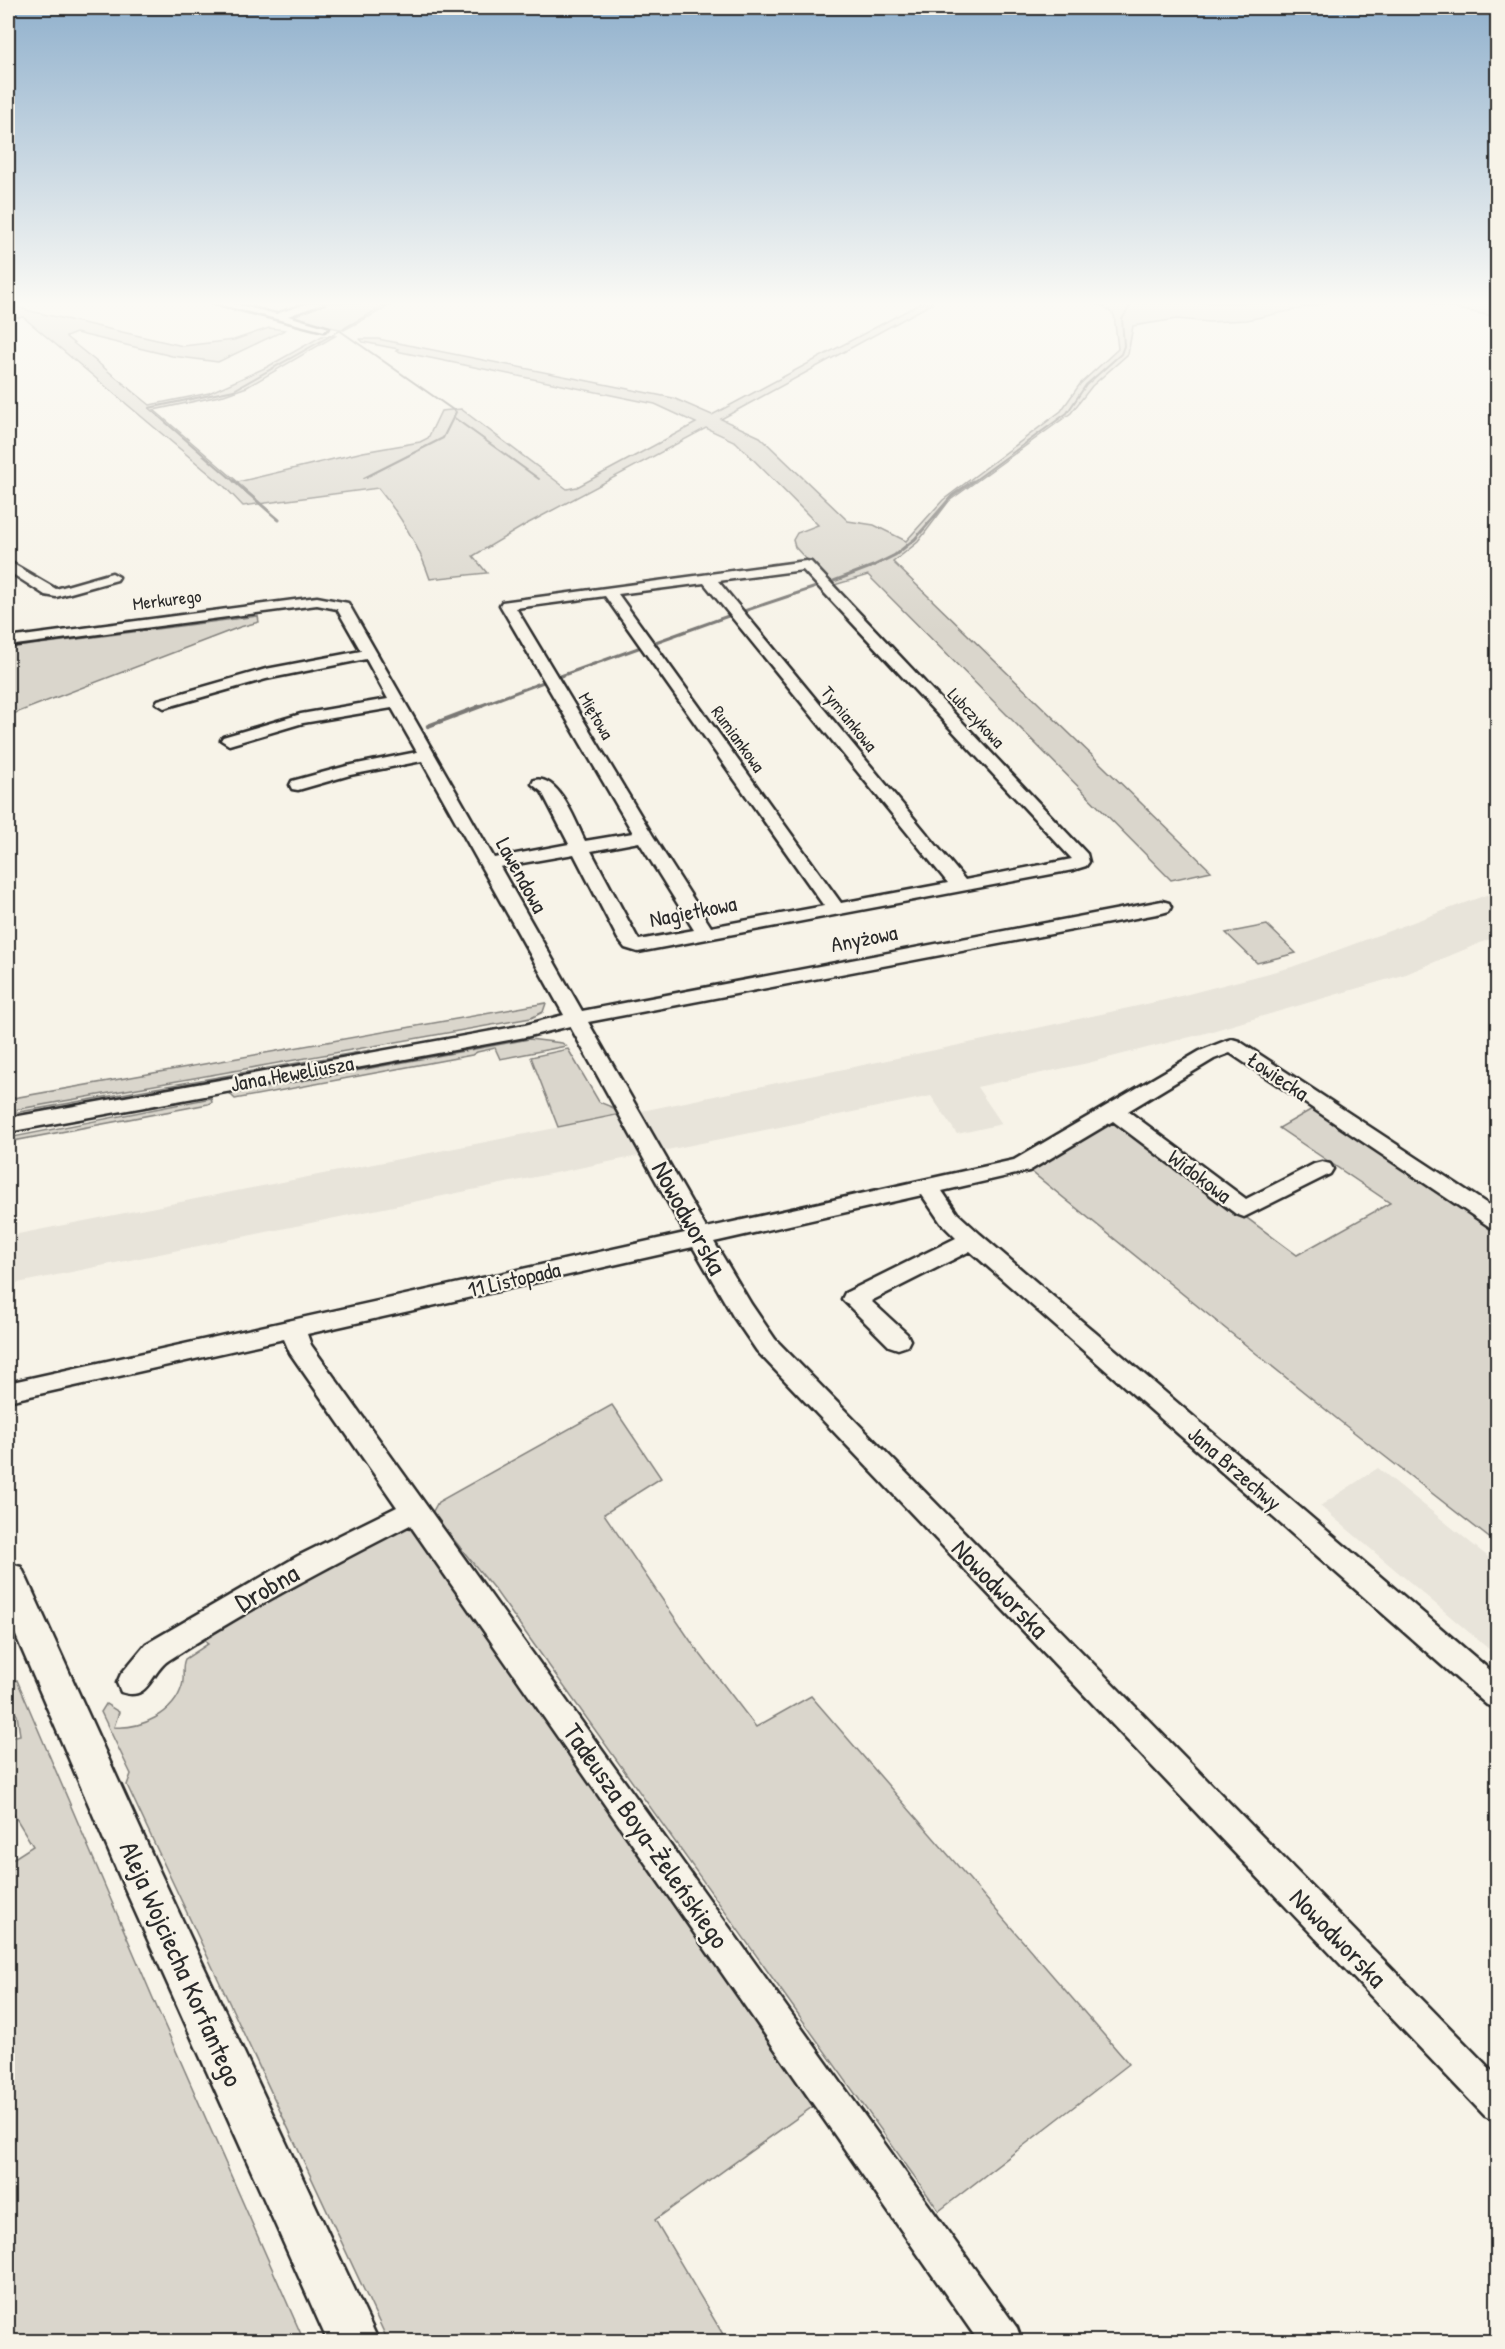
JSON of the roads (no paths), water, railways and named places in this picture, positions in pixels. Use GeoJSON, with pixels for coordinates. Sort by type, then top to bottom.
{"type":"FeatureCollection","features":[{"type":"Feature","properties":{"kind":"main road","name":"Aleja Wojciecha Korfantego"},"geometry":{"type":"LineString","coordinates":[[9,1576],[148,1893],[354,2342]]}},
{"type":"Feature","properties":{"kind":"street"},"geometry":{"type":"LineString","coordinates":[[8,566],[50,592],[56,593],[112,577]]}},
{"type":"Feature","properties":{"kind":"street","name":"Lubczykowa"},"geometry":{"type":"LineString","coordinates":[[608,591],[806,566],[1081,858],[1080,862],[1073,865],[836,909]]}},
{"type":"Feature","properties":{"kind":"street","name":"Tymiankowa"},"geometry":{"type":"LineString","coordinates":[[707,577],[960,885]]}},
{"type":"Feature","properties":{"kind":"street","name":"Miętowa"},"geometry":{"type":"LineString","coordinates":[[608,591],[507,605],[644,836],[706,933]]}},
{"type":"Feature","properties":{"kind":"street","name":"Rumiankowa"},"geometry":{"type":"LineString","coordinates":[[608,591],[836,909]]}},
{"type":"Feature","properties":{"kind":"street","name":"Merkurego"},"geometry":{"type":"LineString","coordinates":[[8,642],[300,603],[331,602]]}},
{"type":"Feature","properties":{"kind":"street","name":"Lawendowa"},"geometry":{"type":"LineString","coordinates":[[331,602],[343,606],[576,1019]]}},
{"type":"Feature","properties":{"kind":"street"},"geometry":{"type":"LineString","coordinates":[[164,703],[253,676],[370,654]]}},
{"type":"Feature","properties":{"kind":"street"},"geometry":{"type":"LineString","coordinates":[[229,740],[301,719],[397,702]]}},
{"type":"Feature","properties":{"kind":"street"},"geometry":{"type":"LineString","coordinates":[[298,784],[347,771],[427,755]]}},
{"type":"Feature","properties":{"kind":"street","name":"Nagietkowa"},"geometry":{"type":"LineString","coordinates":[[540,784],[549,789],[632,944],[638,946],[836,909]]}},
{"type":"Feature","properties":{"kind":"street"},"geometry":{"type":"LineString","coordinates":[[488,864],[644,836]]}},
{"type":"Feature","properties":{"kind":"street","name":"Anyżowa"},"geometry":{"type":"LineString","coordinates":[[576,1019],[1162,907]]}},
{"type":"Feature","properties":{"kind":"street","name":"Nowodworska"},"geometry":{"type":"LineString","coordinates":[[576,1019],[750,1323],[786,1369],[1497,2103]]}},
{"type":"Feature","properties":{"kind":"street","name":"Jana Heweliusza"},"geometry":{"type":"LineString","coordinates":[[8,1125],[525,1031],[576,1019]]}},
{"type":"Feature","properties":{"kind":"street","name":"Łowiecka"},"geometry":{"type":"LineString","coordinates":[[1021,1166],[1207,1056],[1232,1045],[1497,1222]]}},
{"type":"Feature","properties":{"kind":"street","name":"Widokowa"},"geometry":{"type":"LineString","coordinates":[[1114,1111],[1244,1209],[1322,1169]]}},
{"type":"Feature","properties":{"kind":"street","name":"11 Listopada"},"geometry":{"type":"LineString","coordinates":[[8,1392],[1021,1166]]}},
{"type":"Feature","properties":{"kind":"street","name":"Jana Brzechwy"},"geometry":{"type":"LineString","coordinates":[[929,1188],[949,1218],[972,1240],[1497,1696]]}},
{"type":"Feature","properties":{"kind":"street"},"geometry":{"type":"LineString","coordinates":[[898,1340],[854,1299],[972,1240]]}},
{"type":"Feature","properties":{"kind":"street","name":"Tadeusza Boya-Żeleńskiego"},"geometry":{"type":"LineString","coordinates":[[293,1329],[299,1347],[1003,2342]]}},
{"type":"Feature","properties":{"kind":"street","name":"Drobna"},"geometry":{"type":"LineString","coordinates":[[132,1683],[156,1653],[165,1647],[309,1564],[415,1509]]}},
{"type":"Feature","properties":{"kind":"waterway"},"geometry":{"type":"LineString","coordinates":[[154,413],[236,483]]}},
{"type":"Feature","properties":{"kind":"waterway"},"geometry":{"type":"LineString","coordinates":[[453,417],[456,413]]}},
{"type":"Feature","properties":{"kind":"waterway"},"geometry":{"type":"LineString","coordinates":[[971,483],[1067,413]]}},
{"type":"Feature","properties":{"kind":"waterway"},"geometry":{"type":"LineString","coordinates":[[364,478],[443,438],[453,417]]}},
{"type":"Feature","properties":{"kind":"waterway"},"geometry":{"type":"LineString","coordinates":[[453,417],[539,479]]}},
{"type":"Feature","properties":{"kind":"waterway"},"geometry":{"type":"LineString","coordinates":[[234,481],[279,520]]}},
{"type":"Feature","properties":{"kind":"waterway"},"geometry":{"type":"LineString","coordinates":[[826,584],[895,555],[915,539],[952,496],[973,481]]}},
{"type":"Feature","properties":{"kind":"waterway"},"geometry":{"type":"LineString","coordinates":[[741,612],[819,586]]}},
{"type":"Feature","properties":{"kind":"waterway"},"geometry":{"type":"LineString","coordinates":[[650,644],[731,615]]}},
{"type":"Feature","properties":{"kind":"waterway"},"geometry":{"type":"LineString","coordinates":[[555,678],[641,647]]}},
{"type":"Feature","properties":{"kind":"waterway"},"geometry":{"type":"LineString","coordinates":[[477,707],[546,681]]}},
{"type":"Feature","properties":{"kind":"waterway"},"geometry":{"type":"LineString","coordinates":[[428,726],[481,706]]}}]}
